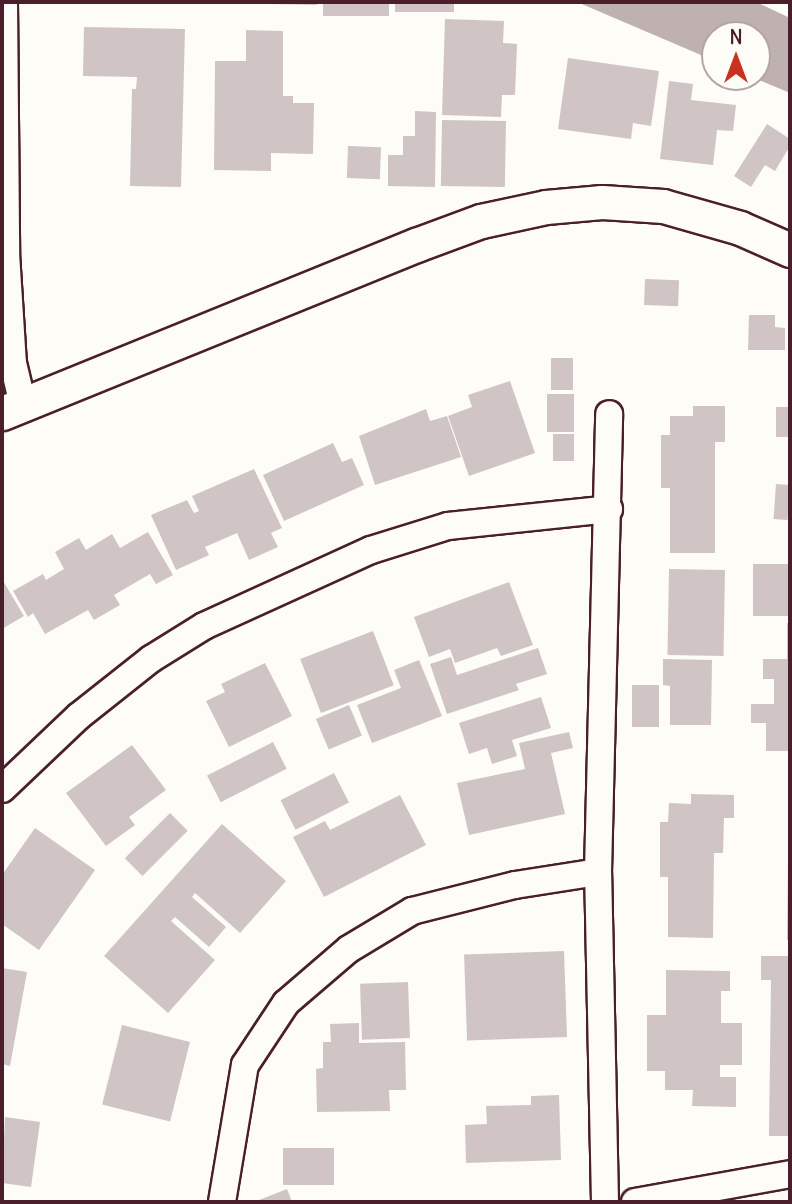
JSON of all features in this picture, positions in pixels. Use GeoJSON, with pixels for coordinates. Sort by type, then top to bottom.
{"type":"FeatureCollection","features":[{"type":"Feature","properties":{"kind":"street"},"geometry":{"type":"LineString","coordinates":[[4,2],[4,253],[13,363],[12,409],[429,240],[481,221],[546,207],[602,202],[663,206],[740,228],[790,250]]}},
{"type":"Feature","properties":{"kind":"street"},"geometry":{"type":"LineString","coordinates":[[605,1202],[598,872],[609,509],[609,414]]}},
{"type":"Feature","properties":{"kind":"street"},"geometry":{"type":"LineString","coordinates":[[2,789],[18,770],[100,700],[151,659],[204,626],[371,550],[448,526],[609,509]]}},
{"type":"Feature","properties":{"kind":"street"},"geometry":{"type":"LineString","coordinates":[[222,1202],[245,1065],[286,1003],[349,949],[412,911],[515,885],[598,872]]}},
{"type":"Feature","properties":{"kind":"street"},"geometry":{"type":"LineString","coordinates":[[635,1202],[790,1174]]}},
{"type":"Feature","properties":{"kind":"shaded area"},"geometry":{"type":"Polygon","coordinates":[[[577,2],[756,2],[790,18],[790,93],[771,85],[771,21],[701,21],[701,55],[577,2]]]}},
{"type":"Feature","properties":{"kind":"building"},"geometry":{"type":"Polygon","coordinates":[[[317,2],[317,5],[268,4],[317,2]]]}},
{"type":"Feature","properties":{"kind":"building"},"geometry":{"type":"Polygon","coordinates":[[[323,2],[389,2],[389,16],[323,16],[323,2]]]}},
{"type":"Feature","properties":{"kind":"building"},"geometry":{"type":"Polygon","coordinates":[[[395,2],[454,2],[454,12],[395,12],[395,2]]]}},
{"type":"Feature","properties":{"kind":"building"},"geometry":{"type":"Polygon","coordinates":[[[445,19],[504,21],[503,43],[517,44],[515,95],[502,95],[501,117],[442,115],[445,19]]]}},
{"type":"Feature","properties":{"kind":"building"},"geometry":{"type":"Polygon","coordinates":[[[84,27],[185,29],[181,187],[130,186],[132,89],[136,89],[137,77],[83,76],[84,27]]]}},
{"type":"Feature","properties":{"kind":"building"},"geometry":{"type":"Polygon","coordinates":[[[246,30],[283,31],[283,96],[293,96],[293,103],[314,103],[313,154],[271,153],[271,171],[214,170],[215,61],[246,61],[246,30]]]}},
{"type":"Feature","properties":{"kind":"building"},"geometry":{"type":"Polygon","coordinates":[[[568,58],[659,71],[651,126],[633,123],[631,139],[558,129],[568,58]]]}},
{"type":"Feature","properties":{"kind":"building"},"geometry":{"type":"Polygon","coordinates":[[[669,81],[693,84],[691,100],[736,105],[733,131],[717,130],[713,165],[660,159],[669,81]]]}},
{"type":"Feature","properties":{"kind":"building"},"geometry":{"type":"Polygon","coordinates":[[[415,111],[436,112],[435,187],[388,186],[388,155],[403,155],[403,136],[415,136],[415,111]]]}},
{"type":"Feature","properties":{"kind":"building"},"geometry":{"type":"Polygon","coordinates":[[[442,120],[506,121],[505,187],[441,186],[442,120]]]}},
{"type":"Feature","properties":{"kind":"building"},"geometry":{"type":"Polygon","coordinates":[[[767,124],[790,139],[790,146],[775,171],[765,165],[751,187],[734,176],[767,124]]]}},
{"type":"Feature","properties":{"kind":"building"},"geometry":{"type":"Polygon","coordinates":[[[348,146],[381,147],[380,179],[347,178],[348,146]]]}},
{"type":"Feature","properties":{"kind":"building"},"geometry":{"type":"Polygon","coordinates":[[[645,279],[679,280],[678,306],[644,305],[645,279]]]}},
{"type":"Feature","properties":{"kind":"building"},"geometry":{"type":"Polygon","coordinates":[[[749,315],[775,315],[775,327],[785,328],[785,350],[748,350],[749,315]]]}},
{"type":"Feature","properties":{"kind":"building"},"geometry":{"type":"Polygon","coordinates":[[[551,358],[573,358],[573,390],[551,390],[551,358]]]}},
{"type":"Feature","properties":{"kind":"building"},"geometry":{"type":"Polygon","coordinates":[[[510,381],[535,453],[469,476],[448,416],[472,407],[468,395],[510,381]]]}},
{"type":"Feature","properties":{"kind":"building"},"geometry":{"type":"Polygon","coordinates":[[[547,394],[574,394],[574,432],[547,432],[547,394]]]}},
{"type":"Feature","properties":{"kind":"building"},"geometry":{"type":"Polygon","coordinates":[[[693,406],[725,406],[725,442],[715,442],[715,553],[670,553],[670,488],[661,488],[661,435],[670,435],[670,416],[693,416],[693,406]]]}},
{"type":"Feature","properties":{"kind":"building"},"geometry":{"type":"Polygon","coordinates":[[[776,407],[790,407],[790,437],[776,437],[776,407]]]}},
{"type":"Feature","properties":{"kind":"building"},"geometry":{"type":"Polygon","coordinates":[[[426,409],[430,421],[447,416],[461,457],[375,485],[359,436],[426,409]]]}},
{"type":"Feature","properties":{"kind":"building"},"geometry":{"type":"Polygon","coordinates":[[[553,434],[574,434],[574,461],[553,461],[553,434]]]}},
{"type":"Feature","properties":{"kind":"building"},"geometry":{"type":"Polygon","coordinates":[[[333,443],[342,462],[352,458],[364,485],[284,521],[263,475],[333,443]]]}},
{"type":"Feature","properties":{"kind":"building"},"geometry":{"type":"Polygon","coordinates":[[[254,469],[282,528],[271,533],[278,547],[249,560],[237,533],[205,547],[209,555],[176,570],[151,515],[187,500],[194,513],[199,511],[192,496],[254,469]]]}},
{"type":"Feature","properties":{"kind":"building"},"geometry":{"type":"Polygon","coordinates":[[[776,484],[790,485],[788,520],[774,519],[776,484]]]}},
{"type":"Feature","properties":{"kind":"building"},"geometry":{"type":"Polygon","coordinates":[[[148,532],[173,575],[156,584],[150,574],[114,595],[120,605],[94,620],[88,610],[45,634],[33,613],[28,617],[13,591],[43,574],[46,580],[64,569],[55,552],[79,538],[86,550],[112,534],[120,548],[148,532]]]}},
{"type":"Feature","properties":{"kind":"building"},"geometry":{"type":"Polygon","coordinates":[[[753,564],[790,564],[790,616],[753,616],[753,564]]]}},
{"type":"Feature","properties":{"kind":"building"},"geometry":{"type":"Polygon","coordinates":[[[669,569],[725,570],[723,656],[667,655],[669,569]]]}},
{"type":"Feature","properties":{"kind":"building"},"geometry":{"type":"Polygon","coordinates":[[[2,579],[24,616],[2,629],[2,579]]]}},
{"type":"Feature","properties":{"kind":"building"},"geometry":{"type":"Polygon","coordinates":[[[509,582],[533,645],[501,656],[497,648],[455,663],[450,649],[429,657],[414,617],[509,582]]]}},
{"type":"Feature","properties":{"kind":"building"},"geometry":{"type":"Polygon","coordinates":[[[787,623],[790,623],[790,751],[766,751],[766,723],[751,723],[751,704],[774,704],[774,679],[763,679],[763,659],[787,659],[787,623]]]}},
{"type":"Feature","properties":{"kind":"building"},"geometry":{"type":"Polygon","coordinates":[[[373,631],[394,685],[321,713],[300,659],[373,631]]]}},
{"type":"Feature","properties":{"kind":"building"},"geometry":{"type":"Polygon","coordinates":[[[538,648],[547,674],[516,684],[519,690],[447,714],[430,664],[451,657],[457,675],[538,648]]]}},
{"type":"Feature","properties":{"kind":"building"},"geometry":{"type":"Polygon","coordinates":[[[663,659],[712,660],[711,725],[670,725],[670,686],[663,685],[663,659]]]}},
{"type":"Feature","properties":{"kind":"building"},"geometry":{"type":"Polygon","coordinates":[[[419,660],[442,716],[372,743],[357,705],[401,688],[394,670],[419,660]]]}},
{"type":"Feature","properties":{"kind":"building"},"geometry":{"type":"Polygon","coordinates":[[[265,663],[292,716],[229,747],[206,701],[225,692],[221,684],[265,663]]]}},
{"type":"Feature","properties":{"kind":"building"},"geometry":{"type":"Polygon","coordinates":[[[632,685],[659,685],[659,727],[632,727],[632,685]]]}},
{"type":"Feature","properties":{"kind":"building"},"geometry":{"type":"Polygon","coordinates":[[[541,697],[551,728],[512,740],[517,756],[492,764],[487,748],[469,754],[459,723],[541,697]]]}},
{"type":"Feature","properties":{"kind":"building"},"geometry":{"type":"Polygon","coordinates":[[[349,705],[362,735],[329,749],[316,719],[349,705]]]}},
{"type":"Feature","properties":{"kind":"building"},"geometry":{"type":"Polygon","coordinates":[[[569,732],[573,748],[551,753],[565,814],[469,835],[457,783],[525,769],[519,743],[569,732]]]}},
{"type":"Feature","properties":{"kind":"building"},"geometry":{"type":"Polygon","coordinates":[[[273,742],[287,769],[221,802],[207,776],[273,742]]]}},
{"type":"Feature","properties":{"kind":"building"},"geometry":{"type":"Polygon","coordinates":[[[132,745],[166,790],[129,817],[135,825],[106,846],[66,793],[132,745]]]}},
{"type":"Feature","properties":{"kind":"building"},"geometry":{"type":"Polygon","coordinates":[[[334,773],[349,802],[296,830],[281,800],[334,773]]]}},
{"type":"Feature","properties":{"kind":"building"},"geometry":{"type":"Polygon","coordinates":[[[691,794],[734,795],[734,818],[724,818],[723,853],[714,853],[713,938],[668,937],[668,877],[660,877],[660,822],[668,822],[669,803],[691,804],[691,794]]]}},
{"type":"Feature","properties":{"kind":"building"},"geometry":{"type":"Polygon","coordinates":[[[400,795],[426,845],[324,897],[293,837],[325,821],[330,830],[400,795]]]}},
{"type":"Feature","properties":{"kind":"building"},"geometry":{"type":"Polygon","coordinates":[[[170,813],[188,831],[142,876],[125,858],[170,813]]]}},
{"type":"Feature","properties":{"kind":"building"},"geometry":{"type":"Polygon","coordinates":[[[222,824],[286,881],[240,933],[195,893],[192,897],[226,927],[209,947],[175,917],[171,921],[215,960],[168,1013],[104,956],[222,824]]]}},
{"type":"Feature","properties":{"kind":"building"},"geometry":{"type":"Polygon","coordinates":[[[35,828],[95,870],[39,950],[2,924],[2,875],[35,828]]]}},
{"type":"Feature","properties":{"kind":"building"},"geometry":{"type":"Polygon","coordinates":[[[790,857],[790,940],[787,940],[790,857]]]}},
{"type":"Feature","properties":{"kind":"building"},"geometry":{"type":"Polygon","coordinates":[[[564,951],[567,1037],[467,1040],[464,954],[564,951]]]}},
{"type":"Feature","properties":{"kind":"building"},"geometry":{"type":"Polygon","coordinates":[[[761,956],[790,956],[790,1136],[769,1136],[771,980],[761,980],[761,956]]]}},
{"type":"Feature","properties":{"kind":"building"},"geometry":{"type":"Polygon","coordinates":[[[2,968],[27,972],[10,1066],[2,1064],[2,968]]]}},
{"type":"Feature","properties":{"kind":"building"},"geometry":{"type":"Polygon","coordinates":[[[666,970],[730,971],[730,991],[721,991],[721,1023],[742,1023],[742,1065],[720,1065],[720,1077],[736,1077],[736,1107],[692,1106],[693,1090],[665,1090],[665,1071],[647,1071],[647,1015],[666,1015],[666,970]]]}},
{"type":"Feature","properties":{"kind":"building"},"geometry":{"type":"Polygon","coordinates":[[[408,982],[410,1038],[362,1040],[360,984],[408,982]]]}},
{"type":"Feature","properties":{"kind":"building"},"geometry":{"type":"Polygon","coordinates":[[[359,1023],[359,1043],[405,1042],[406,1090],[389,1090],[390,1111],[317,1112],[316,1069],[323,1068],[323,1042],[331,1042],[330,1024],[359,1023]]]}},
{"type":"Feature","properties":{"kind":"building"},"geometry":{"type":"Polygon","coordinates":[[[122,1025],[190,1042],[170,1121],[102,1105],[122,1025]]]}},
{"type":"Feature","properties":{"kind":"building"},"geometry":{"type":"Polygon","coordinates":[[[559,1095],[561,1160],[466,1163],[465,1125],[487,1124],[486,1106],[531,1105],[531,1096],[559,1095]]]}},
{"type":"Feature","properties":{"kind":"building"},"geometry":{"type":"Polygon","coordinates":[[[5,1117],[40,1122],[31,1187],[2,1183],[5,1117]]]}},
{"type":"Feature","properties":{"kind":"building"},"geometry":{"type":"Polygon","coordinates":[[[283,1148],[334,1148],[334,1185],[283,1185],[283,1148]]]}},
{"type":"Feature","properties":{"kind":"building"},"geometry":{"type":"Polygon","coordinates":[[[287,1189],[292,1202],[259,1200],[287,1189]]]}}]}
